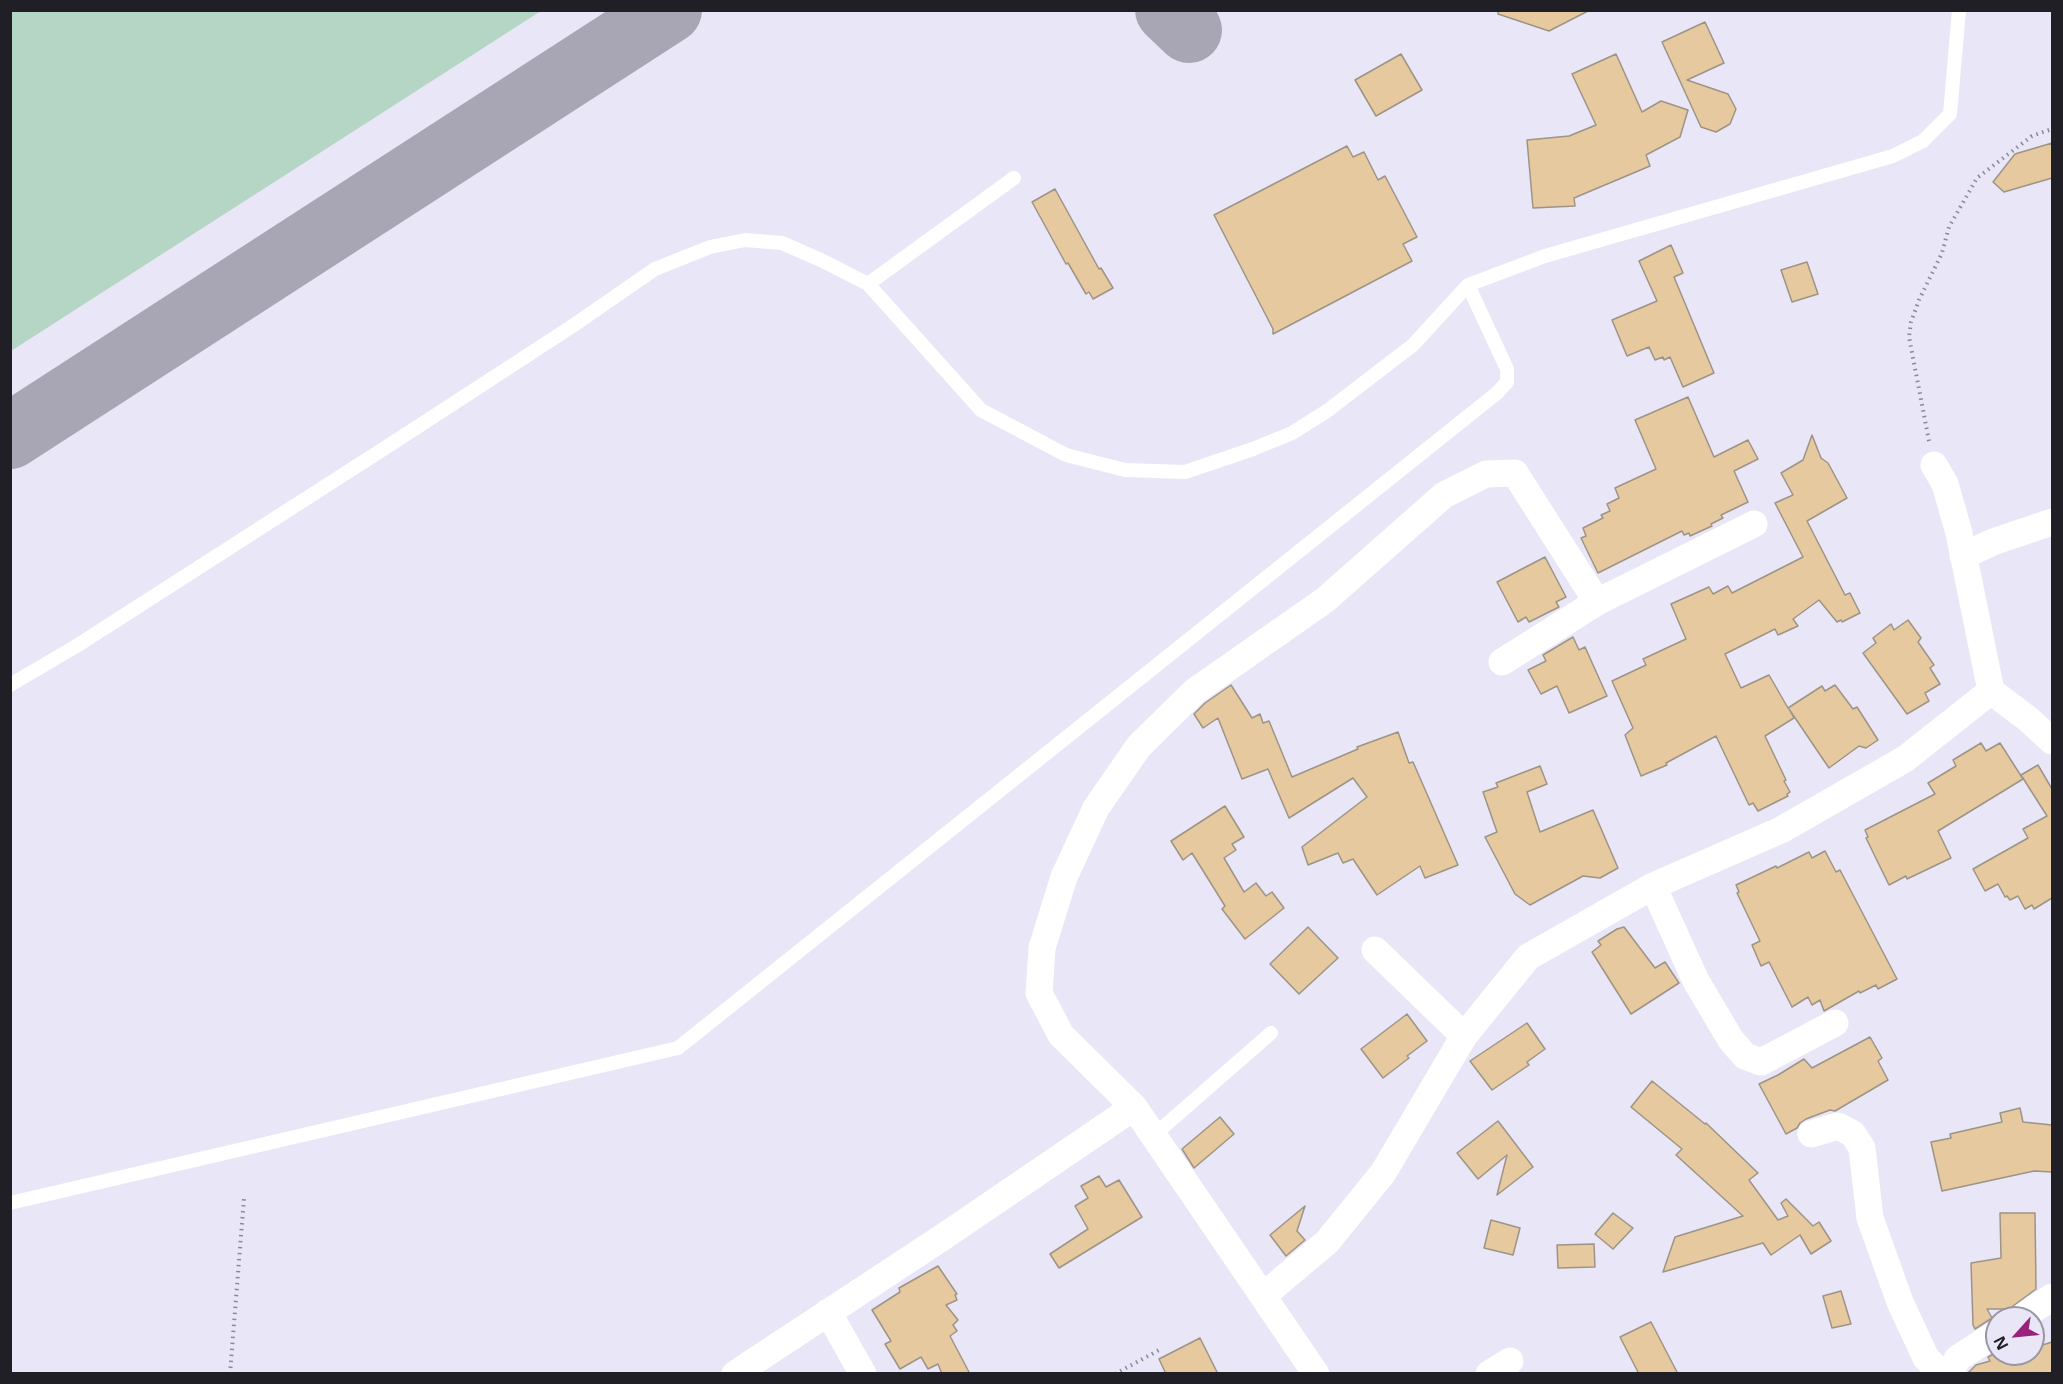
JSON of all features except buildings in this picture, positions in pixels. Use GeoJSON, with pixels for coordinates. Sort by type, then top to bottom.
{"type":"FeatureCollection","features":[{"type":"Feature","properties":{"kind":"street"},"geometry":{"type":"LineString","coordinates":[[1934,465],[1945,484],[1963,556],[1991,691],[2028,719],[2052,741]]}},
{"type":"Feature","properties":{"kind":"street"},"geometry":{"type":"LineString","coordinates":[[1316,1374],[1134,1107],[1061,1035],[1039,993],[1042,948],[1064,877],[1096,808],[1139,746],[1195,691],[1325,600],[1444,495],[1486,474],[1515,473],[1596,602]]}},
{"type":"Feature","properties":{"kind":"street"},"geometry":{"type":"LineString","coordinates":[[1963,556],[1993,542],[2052,522]]}},
{"type":"Feature","properties":{"kind":"street"},"geometry":{"type":"LineString","coordinates":[[1502,662],[1596,602],[1754,524]]}},
{"type":"Feature","properties":{"kind":"street"},"geometry":{"type":"LineString","coordinates":[[1264,1295],[1327,1242],[1383,1173],[1464,1036],[1528,957],[1653,886],[1781,830],[1905,759],[1991,691]]}},
{"type":"Feature","properties":{"kind":"street"},"geometry":{"type":"LineString","coordinates":[[1653,886],[1696,981],[1731,1040],[1745,1056],[1761,1062],[1835,1023]]}},
{"type":"Feature","properties":{"kind":"street"},"geometry":{"type":"LineString","coordinates":[[1374,950],[1464,1036]]}},
{"type":"Feature","properties":{"kind":"street"},"geometry":{"type":"LineString","coordinates":[[735,1374],[943,1238],[1134,1107]]}},
{"type":"Feature","properties":{"kind":"street"},"geometry":{"type":"LineString","coordinates":[[1811,1134],[1838,1125],[1853,1134],[1862,1148],[1870,1218],[1900,1302],[1926,1358],[1942,1374]]}},
{"type":"Feature","properties":{"kind":"street"},"geometry":{"type":"LineString","coordinates":[[2039,1306],[2052,1297]]}},
{"type":"Feature","properties":{"kind":"street"},"geometry":{"type":"LineString","coordinates":[[828,1312],[863,1374]]}},
{"type":"Feature","properties":{"kind":"street"},"geometry":{"type":"LineString","coordinates":[[1949,1374],[1958,1358],[1985,1341]]}},
{"type":"Feature","properties":{"kind":"lane"},"geometry":{"type":"LineString","coordinates":[[10,685],[78,645],[402,437],[656,269],[710,247],[745,240],[782,243],[868,284],[981,410],[1066,455],[1125,470],[1185,472],[1292,433],[1327,411],[1413,345],[1468,285],[1545,256],[1893,156],[1923,141],[1950,114],[1959,10]]}},
{"type":"Feature","properties":{"kind":"lane"},"geometry":{"type":"LineString","coordinates":[[868,284],[1014,178]]}},
{"type":"Feature","properties":{"kind":"lane"},"geometry":{"type":"LineString","coordinates":[[10,1203],[678,1048],[1497,393],[1507,382],[1508,369],[1468,285]]}},
{"type":"Feature","properties":{"kind":"lane"},"geometry":{"type":"LineString","coordinates":[[1153,1136],[1271,1033]]}},
{"type":"Feature","properties":{"kind":"path"},"geometry":{"type":"LineString","coordinates":[[1934,465],[1909,337],[1911,322],[1942,253],[1948,227],[1977,178],[2032,136],[2052,129]]}},
{"type":"Feature","properties":{"kind":"path"},"geometry":{"type":"LineString","coordinates":[[230,1374],[244,1198]]}},
{"type":"Feature","properties":{"kind":"path"},"geometry":{"type":"LineString","coordinates":[[1115,1374],[1159,1350]]}},
{"type":"Feature","properties":{"kind":"green space"},"geometry":{"type":"Polygon","coordinates":[[[11,10],[541,10],[541,11],[11,351],[11,10]]]}},
{"type":"Feature","properties":{"kind":"taxiway"},"geometry":{"type":"LineString","coordinates":[[10,436],[669,10]]}},
{"type":"Feature","properties":{"kind":"taxiway"},"geometry":{"type":"LineString","coordinates":[[1168,10],[1189,30]]}}]}
